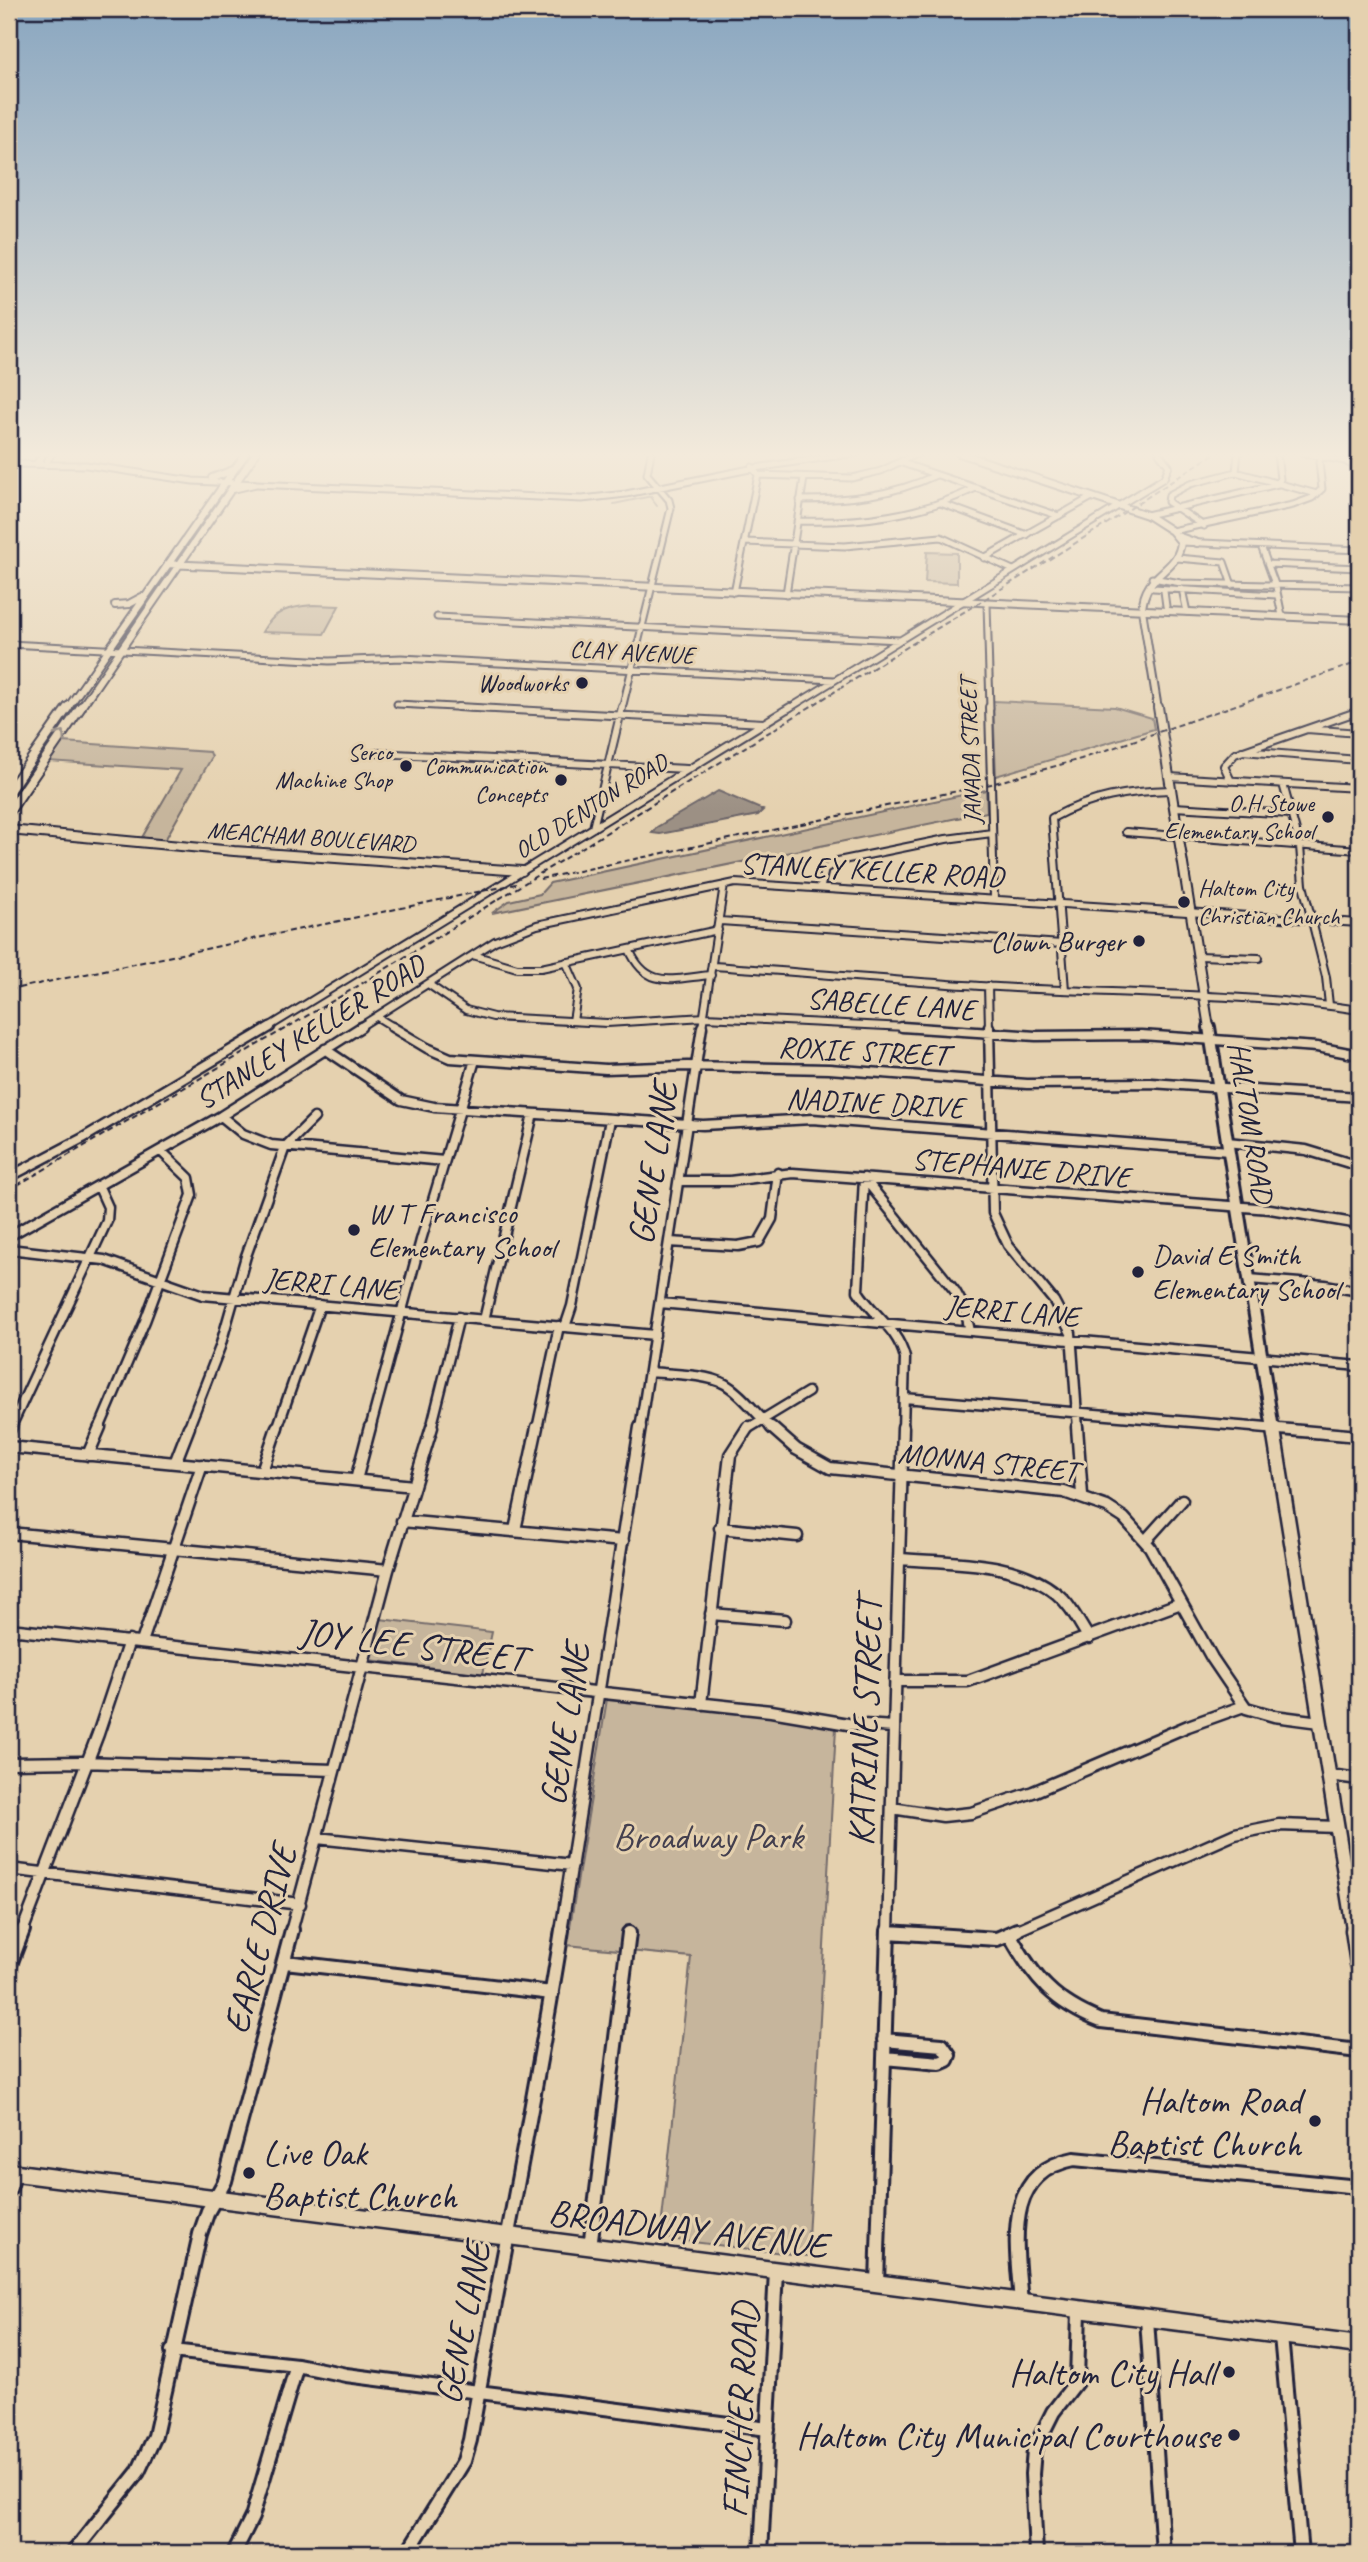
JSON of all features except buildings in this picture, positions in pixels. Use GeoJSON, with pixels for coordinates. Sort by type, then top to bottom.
{"type":"FeatureCollection","features":[{"type":"Feature","properties":{"kind":"main road"},"geometry":{"type":"LineString","coordinates":[[9,791],[162,573]]}},
{"type":"Feature","properties":{"kind":"main road"},"geometry":{"type":"LineString","coordinates":[[9,812],[174,573]]}},
{"type":"Feature","properties":{"kind":"main road"},"geometry":{"type":"LineString","coordinates":[[342,573],[1359,620]]}},
{"type":"Feature","properties":{"kind":"main road"},"geometry":{"type":"LineString","coordinates":[[1152,578],[1159,573]]}},
{"type":"Feature","properties":{"kind":"main road","name":"HALTOM ROAD"},"geometry":{"type":"LineString","coordinates":[[1152,578],[1143,590],[1142,610],[1359,1964]]}},
{"type":"Feature","properties":{"kind":"main road"},"geometry":{"type":"LineString","coordinates":[[114,608],[145,596]]}},
{"type":"Feature","properties":{"kind":"main road"},"geometry":{"type":"LineString","coordinates":[[114,608],[136,609]]}},
{"type":"Feature","properties":{"kind":"main road"},"geometry":{"type":"LineString","coordinates":[[114,608],[128,620]]}},
{"type":"Feature","properties":{"kind":"main road"},"geometry":{"type":"LineString","coordinates":[[28,763],[41,764]]}},
{"type":"Feature","properties":{"kind":"main road","name":"MEACHAM BOULEVARD"},"geometry":{"type":"LineString","coordinates":[[9,830],[96,840],[523,871]]}},
{"type":"Feature","properties":{"kind":"main road","name":"MEACHAM BOULEVARD"},"geometry":{"type":"LineString","coordinates":[[9,838],[96,840]]}},
{"type":"Feature","properties":{"kind":"main road","name":"BROADWAY AVENUE"},"geometry":{"type":"LineString","coordinates":[[12,2173],[1359,2345]]}},
{"type":"Feature","properties":{"kind":"street"},"geometry":{"type":"LineString","coordinates":[[593,828],[655,573]]}},
{"type":"Feature","properties":{"kind":"street"},"geometry":{"type":"LineString","coordinates":[[734,592],[738,573]]}},
{"type":"Feature","properties":{"kind":"street"},"geometry":{"type":"LineString","coordinates":[[786,594],[789,573]]}},
{"type":"Feature","properties":{"kind":"street","name":"OLD DENTON ROAD"},"geometry":{"type":"LineString","coordinates":[[9,1177],[83,1138],[207,1065],[1009,573]]}},
{"type":"Feature","properties":{"kind":"street"},"geometry":{"type":"LineString","coordinates":[[1227,573],[1231,585]]}},
{"type":"Feature","properties":{"kind":"street"},"geometry":{"type":"LineString","coordinates":[[1271,573],[1282,616]]}},
{"type":"Feature","properties":{"kind":"street"},"geometry":{"type":"LineString","coordinates":[[1152,578],[1181,583],[1359,587]]}},
{"type":"Feature","properties":{"kind":"street"},"geometry":{"type":"LineString","coordinates":[[1181,583],[1187,612]]}},
{"type":"Feature","properties":{"kind":"street"},"geometry":{"type":"LineString","coordinates":[[1153,588],[1164,591],[1277,595]]}},
{"type":"Feature","properties":{"kind":"street"},"geometry":{"type":"LineString","coordinates":[[1164,591],[1166,606]]}},
{"type":"Feature","properties":{"kind":"street","name":"JANADA STREET"},"geometry":{"type":"LineString","coordinates":[[987,603],[995,898]]}},
{"type":"Feature","properties":{"kind":"street"},"geometry":{"type":"LineString","coordinates":[[437,617],[900,640]]}},
{"type":"Feature","properties":{"kind":"street","name":"CLAY AVENUE"},"geometry":{"type":"LineString","coordinates":[[9,643],[329,661],[401,658],[834,680]]}},
{"type":"Feature","properties":{"kind":"street"},"geometry":{"type":"LineString","coordinates":[[397,704],[764,723]]}},
{"type":"Feature","properties":{"kind":"street"},"geometry":{"type":"LineString","coordinates":[[1231,781],[1225,763],[1242,751],[1359,710]]}},
{"type":"Feature","properties":{"kind":"street"},"geometry":{"type":"LineString","coordinates":[[1304,729],[1359,733]]}},
{"type":"Feature","properties":{"kind":"street"},"geometry":{"type":"LineString","coordinates":[[1242,751],[1359,760]]}},
{"type":"Feature","properties":{"kind":"street"},"geometry":{"type":"LineString","coordinates":[[376,753],[689,769]]}},
{"type":"Feature","properties":{"kind":"street"},"geometry":{"type":"LineString","coordinates":[[1169,777],[1359,788]]}},
{"type":"Feature","properties":{"kind":"street"},"geometry":{"type":"LineString","coordinates":[[1283,783],[1300,846],[1303,885],[1326,977],[1329,1005]]}},
{"type":"Feature","properties":{"kind":"street"},"geometry":{"type":"LineString","coordinates":[[1065,990],[1052,821],[1055,815],[1127,791],[1171,790]]}},
{"type":"Feature","properties":{"kind":"street"},"geometry":{"type":"LineString","coordinates":[[1174,807],[1291,814]]}},
{"type":"Feature","properties":{"kind":"street"},"geometry":{"type":"LineString","coordinates":[[1126,832],[1359,850]]}},
{"type":"Feature","properties":{"kind":"street"},"geometry":{"type":"LineString","coordinates":[[821,886],[825,869],[838,861],[956,837],[992,833]]}},
{"type":"Feature","properties":{"kind":"street","name":"STANLEY KELLER ROAD"},"geometry":{"type":"LineString","coordinates":[[9,1236],[220,1116],[473,955],[521,930],[724,885],[750,882],[1359,923]]}},
{"type":"Feature","properties":{"kind":"street","name":"GENE LANE"},"geometry":{"type":"LineString","coordinates":[[407,2553],[464,2461],[479,2393],[499,2273],[513,2218],[552,1993],[724,885]]}},
{"type":"Feature","properties":{"kind":"street"},"geometry":{"type":"LineString","coordinates":[[473,955],[517,968],[541,968],[719,926],[1062,944]]}},
{"type":"Feature","properties":{"kind":"street"},"geometry":{"type":"LineString","coordinates":[[629,949],[636,966],[651,976],[665,978],[712,971],[1204,996],[1329,1005],[1359,1010]]}},
{"type":"Feature","properties":{"kind":"street"},"geometry":{"type":"LineString","coordinates":[[1198,956],[1259,958]]}},
{"type":"Feature","properties":{"kind":"street"},"geometry":{"type":"LineString","coordinates":[[566,962],[578,989],[573,1021]]}},
{"type":"Feature","properties":{"kind":"street","name":"SABELLE LANE"},"geometry":{"type":"LineString","coordinates":[[428,984],[446,998],[477,1014],[618,1023],[705,1017],[823,1021],[1036,1036],[1141,1035],[1324,1048],[1359,1055]]}},
{"type":"Feature","properties":{"kind":"street"},"geometry":{"type":"LineString","coordinates":[[988,986],[993,1213],[999,1231],[1065,1314],[1072,1340],[1082,1495]]}},
{"type":"Feature","properties":{"kind":"street","name":"ROXIE STREET"},"geometry":{"type":"LineString","coordinates":[[377,1017],[444,1057],[475,1060],[606,1069],[697,1066],[829,1069],[1073,1085],[1151,1083],[1218,1086],[1359,1097]]}},
{"type":"Feature","properties":{"kind":"street","name":"NADINE DRIVE"},"geometry":{"type":"LineString","coordinates":[[325,1049],[401,1100],[417,1105],[688,1125],[812,1119],[1306,1150],[1359,1166]]}},
{"type":"Feature","properties":{"kind":"street"},"geometry":{"type":"LineString","coordinates":[[356,1480],[444,1161],[475,1060]]}},
{"type":"Feature","properties":{"kind":"street"},"geometry":{"type":"LineString","coordinates":[[484,1320],[533,1114]]}},
{"type":"Feature","properties":{"kind":"street"},"geometry":{"type":"LineString","coordinates":[[220,1116],[252,1139],[285,1147],[444,1161]]}},
{"type":"Feature","properties":{"kind":"street"},"geometry":{"type":"LineString","coordinates":[[175,1462],[220,1347],[285,1147],[314,1118]]}},
{"type":"Feature","properties":{"kind":"street"},"geometry":{"type":"LineString","coordinates":[[514,1530],[562,1327],[572,1306],[610,1120]]}},
{"type":"Feature","properties":{"kind":"street"},"geometry":{"type":"LineString","coordinates":[[88,1455],[192,1195],[189,1178],[161,1151]]}},
{"type":"Feature","properties":{"kind":"street"},"geometry":{"type":"LineString","coordinates":[[670,1242],[738,1246],[759,1242],[772,1219],[778,1173]]}},
{"type":"Feature","properties":{"kind":"street","name":"STEPHANIE DRIVE"},"geometry":{"type":"LineString","coordinates":[[679,1181],[730,1181],[778,1173],[864,1178],[1304,1213],[1359,1224]]}},
{"type":"Feature","properties":{"kind":"street"},"geometry":{"type":"LineString","coordinates":[[864,1178],[955,1291],[965,1309],[970,1331]]}},
{"type":"Feature","properties":{"kind":"street","name":"KATRINE STREET"},"geometry":{"type":"LineString","coordinates":[[864,1178],[857,1287],[864,1302],[885,1323],[904,1351],[877,2284]]}},
{"type":"Feature","properties":{"kind":"street"},"geometry":{"type":"LineString","coordinates":[[9,1431],[109,1214],[99,1187]]}},
{"type":"Feature","properties":{"kind":"street"},"geometry":{"type":"LineString","coordinates":[[9,1250],[9,1263]]}},
{"type":"Feature","properties":{"kind":"street","name":"JERRI LANE"},"geometry":{"type":"LineString","coordinates":[[9,1250],[90,1257],[177,1289],[203,1295],[655,1335]]}},
{"type":"Feature","properties":{"kind":"street"},"geometry":{"type":"LineString","coordinates":[[1249,1279],[1325,1285],[1359,1291]]}},
{"type":"Feature","properties":{"kind":"street","name":"JERRI LANE"},"geometry":{"type":"LineString","coordinates":[[660,1303],[1359,1366]]}},
{"type":"Feature","properties":{"kind":"street"},"geometry":{"type":"LineString","coordinates":[[261,1471],[320,1305]]}},
{"type":"Feature","properties":{"kind":"street","name":"EARLE DRIVE"},"geometry":{"type":"LineString","coordinates":[[73,2553],[138,2472],[155,2436],[200,2234],[208,2211],[225,2181],[388,1570],[438,1406],[459,1317]]}},
{"type":"Feature","properties":{"kind":"street","name":"MONNA STREET"},"geometry":{"type":"LineString","coordinates":[[649,1372],[684,1375],[723,1383],[745,1399],[762,1420],[796,1449],[819,1464],[845,1471],[1082,1495],[1111,1507],[1129,1520],[1147,1539],[1173,1583],[1181,1603],[1244,1706]]}},
{"type":"Feature","properties":{"kind":"street"},"geometry":{"type":"LineString","coordinates":[[701,1704],[730,1455],[749,1426],[808,1392]]}},
{"type":"Feature","properties":{"kind":"street"},"geometry":{"type":"LineString","coordinates":[[904,1398],[1359,1436]]}},
{"type":"Feature","properties":{"kind":"street"},"geometry":{"type":"LineString","coordinates":[[9,1447],[414,1486]]}},
{"type":"Feature","properties":{"kind":"street"},"geometry":{"type":"LineString","coordinates":[[142,1642],[202,1465]]}},
{"type":"Feature","properties":{"kind":"street"},"geometry":{"type":"LineString","coordinates":[[1147,1539],[1181,1500]]}},
{"type":"Feature","properties":{"kind":"street"},"geometry":{"type":"LineString","coordinates":[[402,1521],[623,1541]]}},
{"type":"Feature","properties":{"kind":"street"},"geometry":{"type":"LineString","coordinates":[[720,1528],[797,1536]]}},
{"type":"Feature","properties":{"kind":"street"},"geometry":{"type":"LineString","coordinates":[[9,1533],[388,1570]]}},
{"type":"Feature","properties":{"kind":"street"},"geometry":{"type":"LineString","coordinates":[[899,1559],[1008,1570],[1035,1578],[1066,1602],[1089,1638]]}},
{"type":"Feature","properties":{"kind":"street"},"geometry":{"type":"LineString","coordinates":[[895,1682],[968,1681],[1181,1603]]}},
{"type":"Feature","properties":{"kind":"street"},"geometry":{"type":"LineString","coordinates":[[711,1614],[785,1620]]}},
{"type":"Feature","properties":{"kind":"street","name":"JOY LEE STREET"},"geometry":{"type":"LineString","coordinates":[[9,1629],[894,1727]]}},
{"type":"Feature","properties":{"kind":"street"},"geometry":{"type":"LineString","coordinates":[[9,1966],[129,1641]]}},
{"type":"Feature","properties":{"kind":"street"},"geometry":{"type":"LineString","coordinates":[[891,1808],[943,1816],[971,1813],[1034,1792],[1244,1706],[1251,1711],[1274,1716],[1320,1722]]}},
{"type":"Feature","properties":{"kind":"street"},"geometry":{"type":"LineString","coordinates":[[9,1763],[86,1762],[334,1770]]}},
{"type":"Feature","properties":{"kind":"street"},"geometry":{"type":"LineString","coordinates":[[1329,1775],[1359,1779]]}},
{"type":"Feature","properties":{"kind":"street"},"geometry":{"type":"LineString","coordinates":[[888,1932],[997,1939],[1235,1834],[1279,1825],[1337,1827]]}},
{"type":"Feature","properties":{"kind":"street"},"geometry":{"type":"LineString","coordinates":[[317,1838],[572,1866]]}},
{"type":"Feature","properties":{"kind":"street"},"geometry":{"type":"LineString","coordinates":[[9,1869],[300,1904]]}},
{"type":"Feature","properties":{"kind":"street"},"geometry":{"type":"LineString","coordinates":[[590,2247],[629,1933]]}},
{"type":"Feature","properties":{"kind":"street"},"geometry":{"type":"LineString","coordinates":[[1010,1935],[1025,1964],[1042,1988],[1084,2015],[1101,2021],[1359,2051]]}},
{"type":"Feature","properties":{"kind":"street"},"geometry":{"type":"LineString","coordinates":[[285,1962],[552,1993]]}},
{"type":"Feature","properties":{"kind":"street"},"geometry":{"type":"LineString","coordinates":[[884,2040],[942,2045],[949,2055],[945,2062],[940,2063],[884,2058]]}},
{"type":"Feature","properties":{"kind":"street"},"geometry":{"type":"LineString","coordinates":[[1021,2303],[1017,2221],[1031,2181],[1041,2170],[1052,2164],[1074,2159],[1359,2187]]}},
{"type":"Feature","properties":{"kind":"street"},"geometry":{"type":"LineString","coordinates":[[9,2190],[12,2173]]}},
{"type":"Feature","properties":{"kind":"street","name":"FINCHER ROAD"},"geometry":{"type":"LineString","coordinates":[[761,2553],[776,2271]]}},
{"type":"Feature","properties":{"kind":"street"},"geometry":{"type":"LineString","coordinates":[[1036,2553],[1032,2474],[1034,2450],[1053,2413],[1077,2381],[1079,2310]]}},
{"type":"Feature","properties":{"kind":"street"},"geometry":{"type":"LineString","coordinates":[[1147,2319],[1163,2553]]}},
{"type":"Feature","properties":{"kind":"street"},"geometry":{"type":"LineString","coordinates":[[1281,2336],[1301,2553]]}},
{"type":"Feature","properties":{"kind":"street"},"geometry":{"type":"LineString","coordinates":[[172,2351],[297,2365],[346,2375],[768,2430]]}},
{"type":"Feature","properties":{"kind":"street"},"geometry":{"type":"LineString","coordinates":[[234,2553],[252,2517],[297,2365]]}},
{"type":"Feature","properties":{"kind":"green space"},"geometry":{"type":"Polygon","coordinates":[[[926,573],[957,573],[957,583],[925,582],[926,573]]]}},
{"type":"Feature","properties":{"kind":"green space"},"geometry":{"type":"Polygon","coordinates":[[[313,605],[339,606],[324,634],[262,632],[277,614],[313,605]]]}},
{"type":"Feature","properties":{"kind":"green space"},"geometry":{"type":"Polygon","coordinates":[[[993,701],[1115,707],[1152,718],[1154,729],[996,776],[993,701]]]}},
{"type":"Feature","properties":{"kind":"green space"},"geometry":{"type":"Polygon","coordinates":[[[63,742],[210,752],[212,757],[165,840],[140,841],[181,770],[47,761],[63,742]]]}},
{"type":"Feature","properties":{"kind":"green space"},"geometry":{"type":"Polygon","coordinates":[[[986,790],[987,812],[492,913],[509,901],[540,894],[550,883],[986,790]]]}},
{"type":"Feature","properties":{"kind":"green space"},"geometry":{"type":"Polygon","coordinates":[[[380,1619],[492,1632],[483,1674],[369,1660],[380,1619]]]}},
{"type":"Feature","properties":{"kind":"green space","name":"Broadway Park"},"geometry":{"type":"Polygon","coordinates":[[[607,1699],[792,1719],[836,1728],[807,2256],[660,2238],[691,1957],[567,1945],[607,1699]]]}},
{"type":"Feature","properties":{"kind":"shaded area"},"geometry":{"type":"Polygon","coordinates":[[[718,791],[763,810],[758,815],[660,834],[652,833],[657,827],[718,791]]]}},
{"type":"Feature","properties":{"kind":"railway"},"geometry":{"type":"LineString","coordinates":[[9,1190],[353,989],[1028,573]]}},
{"type":"Feature","properties":{"kind":"railway"},"geometry":{"type":"LineString","coordinates":[[540,879],[991,784],[1081,759],[1359,662]]}},
{"type":"Feature","properties":{"kind":"railway"},"geometry":{"type":"LineString","coordinates":[[9,990],[516,884]]}},
{"type":"Feature","properties":{"kind":"place","name":"Woodworks"},"geometry":{"type":"Point","coordinates":[582,683]}},
{"type":"Feature","properties":{"kind":"place","name":"Serco Machine Shop"},"geometry":{"type":"Point","coordinates":[406,766]}},
{"type":"Feature","properties":{"kind":"place","name":"Communication Concepts"},"geometry":{"type":"Point","coordinates":[561,780]}},
{"type":"Feature","properties":{"kind":"place","name":"O H Stowe Elementary School"},"geometry":{"type":"Point","coordinates":[1328,817]}},
{"type":"Feature","properties":{"kind":"place","name":"Haltom City Christian Church"},"geometry":{"type":"Point","coordinates":[1184,902]}},
{"type":"Feature","properties":{"kind":"place","name":"Clown Burger"},"geometry":{"type":"Point","coordinates":[1139,941]}},
{"type":"Feature","properties":{"kind":"place","name":"W T Francisco Elementary School"},"geometry":{"type":"Point","coordinates":[354,1230]}},
{"type":"Feature","properties":{"kind":"place","name":"David E Smith Elementary School"},"geometry":{"type":"Point","coordinates":[1138,1272]}},
{"type":"Feature","properties":{"kind":"place","name":"Haltom Road Baptist Church"},"geometry":{"type":"Point","coordinates":[1315,2121]}},
{"type":"Feature","properties":{"kind":"place","name":"Live Oak Baptist Church"},"geometry":{"type":"Point","coordinates":[249,2173]}},
{"type":"Feature","properties":{"kind":"place","name":"Haltom City Hall"},"geometry":{"type":"Point","coordinates":[1229,2372]}},
{"type":"Feature","properties":{"kind":"place","name":"Haltom City Municipal Courthouse"},"geometry":{"type":"Point","coordinates":[1234,2435]}}]}
